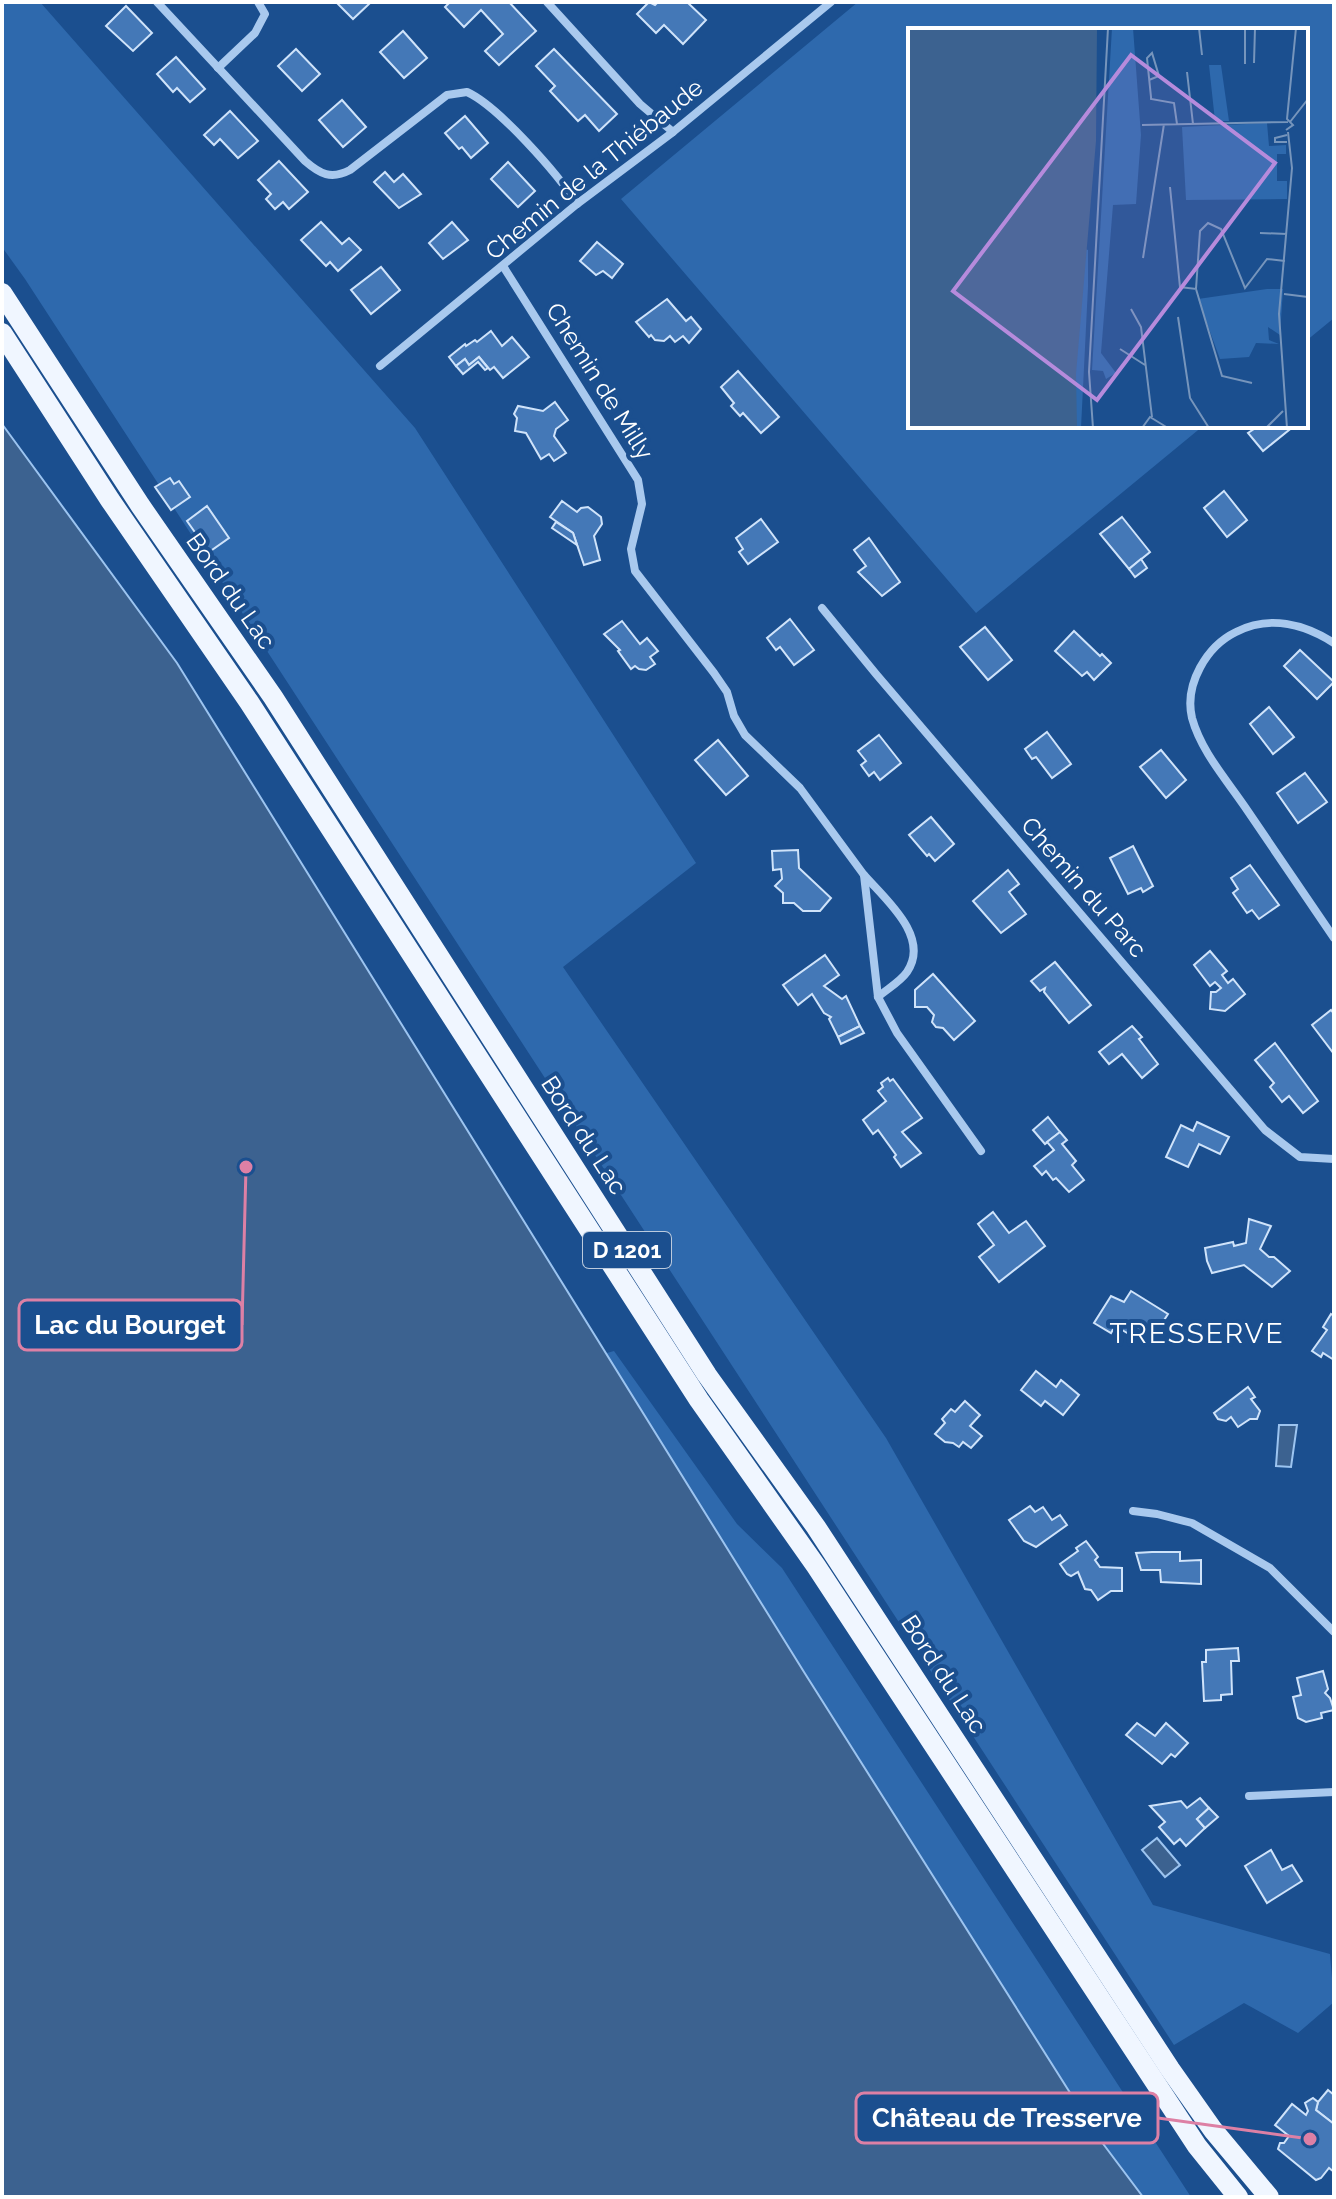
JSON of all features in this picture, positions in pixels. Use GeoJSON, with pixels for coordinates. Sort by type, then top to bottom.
{"type":"FeatureCollection","features":[{"type":"Feature","properties":{"kind":"main road","name":"Bord du Lac"},"geometry":{"type":"LineString","coordinates":[[2,293],[140,505],[282,710],[707,1375],[816,1527],[1170,2069],[1213,2130],[1269,2197]]}},
{"type":"Feature","properties":{"kind":"main road","name":"Bord du Lac"},"geometry":{"type":"LineString","coordinates":[[2,333],[110,500],[249,702],[699,1400],[816,1566],[1197,2146],[1238,2197]]}},
{"type":"Feature","properties":{"kind":"street"},"geometry":{"type":"LineString","coordinates":[[157,2],[319,173],[331,176],[350,170],[447,95],[467,92],[490,107],[557,176],[577,204]]}},
{"type":"Feature","properties":{"kind":"street"},"geometry":{"type":"LineString","coordinates":[[218,68],[255,33],[265,14],[258,2]]}},
{"type":"Feature","properties":{"kind":"street"},"geometry":{"type":"LineString","coordinates":[[547,2],[640,104],[673,132]]}},
{"type":"Feature","properties":{"kind":"street","name":"Chemin de la Thiébaude"},"geometry":{"type":"LineString","coordinates":[[380,366],[831,2]]}},
{"type":"Feature","properties":{"kind":"street","name":"Chemin de Milly"},"geometry":{"type":"LineString","coordinates":[[503,266],[638,480],[642,504],[631,549],[635,571],[727,692],[734,716],[745,735],[800,788],[915,942],[915,953],[906,974],[878,997]]}},
{"type":"Feature","properties":{"kind":"street","name":"Chemin du Parc"},"geometry":{"type":"LineString","coordinates":[[822,608],[1265,1130],[1283,1147],[1300,1157],[1334,1159]]}},
{"type":"Feature","properties":{"kind":"street"},"geometry":{"type":"LineString","coordinates":[[1334,643],[1315,631],[1280,622],[1245,627],[1223,638],[1210,651],[1200,667],[1191,701],[1192,716],[1209,755],[1334,938]]}},
{"type":"Feature","properties":{"kind":"street","name":"Chemin de Milly"},"geometry":{"type":"LineString","coordinates":[[864,875],[878,997],[897,1033],[981,1151]]}},
{"type":"Feature","properties":{"kind":"street"},"geometry":{"type":"LineString","coordinates":[[1133,1511],[1192,1523],[1270,1568],[1334,1632]]}},
{"type":"Feature","properties":{"kind":"street"},"geometry":{"type":"LineString","coordinates":[[1249,1796],[1334,1792]]}},
{"type":"Feature","properties":{"kind":"shaded area"},"geometry":{"type":"Polygon","coordinates":[[[2,2],[40,2],[415,428],[696,863],[563,967],[886,1438],[1153,1905],[1330,1954],[1334,2002],[1298,2033],[1244,2003],[1174,2045],[2,247],[2,2]]]}},
{"type":"Feature","properties":{"kind":"shaded area"},"geometry":{"type":"Polygon","coordinates":[[[858,2],[1334,2],[1334,318],[1308,339],[1308,28],[908,28],[908,428],[1201,428],[976,613],[621,199],[858,2]]]}},
{"type":"Feature","properties":{"kind":"shaded area"},"geometry":{"type":"Polygon","coordinates":[[[2,424],[177,663],[804,1672],[1098,2137],[1143,2197],[2,2197],[2,424]]]}},
{"type":"Feature","properties":{"kind":"shaded area"},"geometry":{"type":"Polygon","coordinates":[[[614,1351],[737,1524],[782,1568],[1191,2197],[1031,2197],[579,1361],[614,1351]]]}},
{"type":"Feature","properties":{"kind":"shaded area"},"geometry":{"type":"Polygon","coordinates":[[[1279,1425],[1297,1425],[1291,1467],[1276,1466],[1279,1425]]]}},
{"type":"Feature","properties":{"kind":"shaded area"},"geometry":{"type":"Polygon","coordinates":[[[1157,1838],[1180,1865],[1165,1877],[1142,1850],[1157,1838]]]}},
{"type":"Feature","properties":{"kind":"building"},"geometry":{"type":"Polygon","coordinates":[[[336,2],[367,2],[369,4],[353,19],[336,2]]]}},
{"type":"Feature","properties":{"kind":"building"},"geometry":{"type":"Polygon","coordinates":[[[450,2],[509,2],[536,31],[499,65],[485,51],[503,34],[481,10],[464,27],[445,7],[450,2]]]}},
{"type":"Feature","properties":{"kind":"building"},"geometry":{"type":"Polygon","coordinates":[[[649,2],[655,5],[658,2],[687,2],[706,20],[683,44],[664,25],[656,33],[637,14],[649,2]]]}},
{"type":"Feature","properties":{"kind":"building"},"geometry":{"type":"Polygon","coordinates":[[[126,6],[152,33],[133,51],[106,26],[126,6]]]}},
{"type":"Feature","properties":{"kind":"building"},"geometry":{"type":"Polygon","coordinates":[[[403,31],[427,58],[404,78],[380,52],[403,31]]]}},
{"type":"Feature","properties":{"kind":"building"},"geometry":{"type":"Polygon","coordinates":[[[296,49],[320,74],[302,91],[278,66],[296,49]]]}},
{"type":"Feature","properties":{"kind":"building"},"geometry":{"type":"Polygon","coordinates":[[[554,49],[617,114],[599,131],[585,115],[578,121],[550,91],[555,86],[536,66],[554,49]]]}},
{"type":"Feature","properties":{"kind":"building"},"geometry":{"type":"Polygon","coordinates":[[[176,57],[205,89],[190,102],[177,88],[173,92],[157,74],[176,57]]]}},
{"type":"Feature","properties":{"kind":"building"},"geometry":{"type":"Polygon","coordinates":[[[342,100],[366,127],[343,147],[319,120],[342,100]]]}},
{"type":"Feature","properties":{"kind":"building"},"geometry":{"type":"Polygon","coordinates":[[[230,111],[258,141],[238,158],[220,139],[214,145],[204,135],[230,111]]]}},
{"type":"Feature","properties":{"kind":"building"},"geometry":{"type":"Polygon","coordinates":[[[465,116],[488,143],[471,158],[445,133],[465,116]]]}},
{"type":"Feature","properties":{"kind":"building"},"geometry":{"type":"Polygon","coordinates":[[[279,161],[308,192],[289,209],[283,202],[275,209],[266,199],[271,194],[258,180],[279,161]]]}},
{"type":"Feature","properties":{"kind":"building"},"geometry":{"type":"Polygon","coordinates":[[[508,162],[535,191],[518,207],[491,179],[508,162]]]}},
{"type":"Feature","properties":{"kind":"building"},"geometry":{"type":"Polygon","coordinates":[[[385,172],[394,182],[403,174],[421,194],[399,208],[374,182],[385,172]]]}},
{"type":"Feature","properties":{"kind":"building"},"geometry":{"type":"Polygon","coordinates":[[[321,222],[342,244],[349,238],[361,250],[338,271],[330,262],[326,266],[301,240],[321,222]]]}},
{"type":"Feature","properties":{"kind":"building"},"geometry":{"type":"Polygon","coordinates":[[[452,222],[468,240],[443,259],[429,243],[452,222]]]}},
{"type":"Feature","properties":{"kind":"building"},"geometry":{"type":"Polygon","coordinates":[[[597,242],[623,264],[612,278],[603,271],[596,275],[580,261],[597,242]]]}},
{"type":"Feature","properties":{"kind":"building"},"geometry":{"type":"Polygon","coordinates":[[[381,267],[400,290],[371,314],[351,290],[381,267]]]}},
{"type":"Feature","properties":{"kind":"building"},"geometry":{"type":"Polygon","coordinates":[[[667,299],[686,321],[691,317],[701,329],[689,343],[683,336],[675,342],[670,336],[664,341],[655,340],[636,322],[667,299]]]}},
{"type":"Feature","properties":{"kind":"building"},"geometry":{"type":"Polygon","coordinates":[[[491,331],[502,346],[512,337],[529,357],[503,378],[494,367],[490,370],[479,357],[469,365],[465,359],[456,366],[449,357],[465,344],[477,342],[491,331]]]}},
{"type":"Feature","properties":{"kind":"building"},"geometry":{"type":"Polygon","coordinates":[[[479,357],[488,368],[485,370],[478,362],[463,374],[456,366],[465,359],[469,365],[479,357]]]}},
{"type":"Feature","properties":{"kind":"building"},"geometry":{"type":"Polygon","coordinates":[[[738,371],[779,417],[761,433],[743,413],[740,416],[731,406],[734,403],[721,387],[738,371]]]}},
{"type":"Feature","properties":{"kind":"building"},"geometry":{"type":"Polygon","coordinates":[[[555,402],[568,420],[556,429],[554,436],[566,453],[554,461],[549,454],[541,459],[526,433],[515,431],[517,418],[514,414],[518,406],[543,411],[555,402]]]}},
{"type":"Feature","properties":{"kind":"building"},"geometry":{"type":"Polygon","coordinates":[[[1292,428],[1263,451],[1248,433],[1254,429],[1292,428]]]}},
{"type":"Feature","properties":{"kind":"building"},"geometry":{"type":"Polygon","coordinates":[[[170,478],[174,484],[179,481],[190,497],[171,510],[155,487],[170,478]]]}},
{"type":"Feature","properties":{"kind":"building"},"geometry":{"type":"Polygon","coordinates":[[[1224,491],[1247,520],[1227,537],[1204,508],[1224,491]]]}},
{"type":"Feature","properties":{"kind":"building"},"geometry":{"type":"Polygon","coordinates":[[[562,501],[577,512],[588,507],[601,517],[602,524],[594,536],[600,560],[584,565],[573,533],[550,517],[562,501]]]}},
{"type":"Feature","properties":{"kind":"building"},"geometry":{"type":"Polygon","coordinates":[[[207,506],[229,538],[209,552],[187,521],[207,506]]]}},
{"type":"Feature","properties":{"kind":"building"},"geometry":{"type":"Polygon","coordinates":[[[1122,517],[1150,552],[1129,569],[1100,534],[1122,517]]]}},
{"type":"Feature","properties":{"kind":"building"},"geometry":{"type":"Polygon","coordinates":[[[761,519],[778,542],[748,564],[739,552],[743,549],[736,538],[761,519]]]}},
{"type":"Feature","properties":{"kind":"building"},"geometry":{"type":"Polygon","coordinates":[[[556,522],[573,533],[577,545],[552,528],[556,522]]]}},
{"type":"Feature","properties":{"kind":"building"},"geometry":{"type":"Polygon","coordinates":[[[869,538],[900,582],[882,596],[858,572],[866,566],[854,550],[869,538]]]}},
{"type":"Feature","properties":{"kind":"building"},"geometry":{"type":"Polygon","coordinates":[[[1141,559],[1147,568],[1135,577],[1129,569],[1141,559]]]}},
{"type":"Feature","properties":{"kind":"building"},"geometry":{"type":"Polygon","coordinates":[[[790,619],[814,650],[794,665],[780,647],[776,650],[767,638],[790,619]]]}},
{"type":"Feature","properties":{"kind":"building"},"geometry":{"type":"Polygon","coordinates":[[[622,621],[640,644],[647,638],[658,651],[650,657],[655,664],[646,670],[635,666],[631,669],[620,650],[604,634],[622,621]]]}},
{"type":"Feature","properties":{"kind":"building"},"geometry":{"type":"Polygon","coordinates":[[[985,627],[1012,660],[988,680],[960,647],[985,627]]]}},
{"type":"Feature","properties":{"kind":"building"},"geometry":{"type":"Polygon","coordinates":[[[1074,631],[1111,663],[1094,680],[1087,672],[1082,676],[1055,651],[1074,631]]]}},
{"type":"Feature","properties":{"kind":"building"},"geometry":{"type":"Polygon","coordinates":[[[1300,650],[1334,682],[1317,699],[1284,666],[1300,650]]]}},
{"type":"Feature","properties":{"kind":"building"},"geometry":{"type":"Polygon","coordinates":[[[1269,707],[1294,737],[1273,754],[1250,724],[1269,707]]]}},
{"type":"Feature","properties":{"kind":"building"},"geometry":{"type":"Polygon","coordinates":[[[1047,732],[1071,764],[1052,778],[1036,757],[1032,759],[1025,749],[1047,732]]]}},
{"type":"Feature","properties":{"kind":"building"},"geometry":{"type":"Polygon","coordinates":[[[879,735],[901,763],[880,780],[874,772],[869,776],[861,765],[866,761],[858,751],[879,735]]]}},
{"type":"Feature","properties":{"kind":"building"},"geometry":{"type":"Polygon","coordinates":[[[718,740],[748,776],[726,795],[695,760],[718,740]]]}},
{"type":"Feature","properties":{"kind":"building"},"geometry":{"type":"Polygon","coordinates":[[[1161,750],[1186,780],[1166,798],[1140,767],[1161,750]]]}},
{"type":"Feature","properties":{"kind":"building"},"geometry":{"type":"Polygon","coordinates":[[[1305,773],[1327,802],[1298,823],[1277,793],[1305,773]]]}},
{"type":"Feature","properties":{"kind":"building"},"geometry":{"type":"Polygon","coordinates":[[[931,817],[954,844],[935,861],[909,835],[931,817]]]}},
{"type":"Feature","properties":{"kind":"building"},"geometry":{"type":"Polygon","coordinates":[[[1133,846],[1153,886],[1143,892],[1141,888],[1128,894],[1110,858],[1133,846]]]}},
{"type":"Feature","properties":{"kind":"building"},"geometry":{"type":"Polygon","coordinates":[[[798,850],[799,868],[831,898],[820,911],[803,911],[794,903],[783,903],[783,893],[775,886],[782,879],[781,869],[773,870],[772,851],[798,850]]]}},
{"type":"Feature","properties":{"kind":"building"},"geometry":{"type":"Polygon","coordinates":[[[1250,865],[1279,905],[1259,919],[1252,910],[1247,913],[1233,893],[1238,889],[1231,878],[1250,865]]]}},
{"type":"Feature","properties":{"kind":"building"},"geometry":{"type":"Polygon","coordinates":[[[1008,870],[1019,884],[1009,892],[1026,914],[1001,933],[973,901],[1008,870]]]}},
{"type":"Feature","properties":{"kind":"building"},"geometry":{"type":"Polygon","coordinates":[[[1210,951],[1227,971],[1222,975],[1228,983],[1233,979],[1245,994],[1225,1011],[1210,1009],[1211,992],[1221,988],[1215,982],[1210,986],[1194,965],[1210,951]]]}},
{"type":"Feature","properties":{"kind":"building"},"geometry":{"type":"Polygon","coordinates":[[[825,955],[839,975],[824,986],[842,999],[846,996],[860,1026],[838,1037],[829,1019],[831,1017],[824,1013],[812,994],[798,1005],[783,985],[825,955]]]}},
{"type":"Feature","properties":{"kind":"building"},"geometry":{"type":"Polygon","coordinates":[[[1055,962],[1091,1005],[1069,1023],[1044,992],[1045,988],[1040,991],[1031,981],[1055,962]]]}},
{"type":"Feature","properties":{"kind":"building"},"geometry":{"type":"Polygon","coordinates":[[[933,974],[975,1021],[954,1040],[943,1028],[936,1027],[932,1022],[934,1015],[927,1007],[915,1007],[915,990],[933,974]]]}},
{"type":"Feature","properties":{"kind":"building"},"geometry":{"type":"Polygon","coordinates":[[[1331,1010],[1334,1014],[1334,1054],[1312,1025],[1331,1010]]]}},
{"type":"Feature","properties":{"kind":"building"},"geometry":{"type":"Polygon","coordinates":[[[860,1026],[864,1033],[841,1044],[838,1037],[860,1026]]]}},
{"type":"Feature","properties":{"kind":"building"},"geometry":{"type":"Polygon","coordinates":[[[1132,1026],[1158,1064],[1142,1078],[1122,1054],[1109,1064],[1099,1052],[1132,1026]]]}},
{"type":"Feature","properties":{"kind":"building"},"geometry":{"type":"Polygon","coordinates":[[[1275,1043],[1318,1101],[1303,1113],[1289,1096],[1282,1102],[1270,1087],[1274,1083],[1255,1060],[1275,1043]]]}},
{"type":"Feature","properties":{"kind":"building"},"geometry":{"type":"Polygon","coordinates":[[[888,1078],[890,1081],[893,1079],[922,1118],[902,1132],[921,1153],[901,1167],[878,1130],[873,1134],[863,1120],[886,1101],[878,1091],[883,1087],[881,1083],[888,1078]]]}},
{"type":"Feature","properties":{"kind":"building"},"geometry":{"type":"Polygon","coordinates":[[[1048,1117],[1060,1132],[1045,1144],[1033,1130],[1048,1117]]]}},
{"type":"Feature","properties":{"kind":"building"},"geometry":{"type":"Polygon","coordinates":[[[1197,1122],[1229,1137],[1220,1154],[1199,1144],[1188,1167],[1166,1157],[1181,1125],[1193,1131],[1197,1122]]]}},
{"type":"Feature","properties":{"kind":"building"},"geometry":{"type":"Polygon","coordinates":[[[1060,1132],[1067,1140],[1062,1144],[1076,1161],[1072,1165],[1084,1180],[1069,1192],[1056,1178],[1053,1180],[1046,1171],[1042,1175],[1034,1166],[1054,1150],[1047,1142],[1060,1132]]]}},
{"type":"Feature","properties":{"kind":"building"},"geometry":{"type":"Polygon","coordinates":[[[993,1212],[1009,1233],[1026,1221],[1045,1246],[999,1282],[979,1257],[994,1245],[978,1224],[993,1212]]]}},
{"type":"Feature","properties":{"kind":"building"},"geometry":{"type":"Polygon","coordinates":[[[1249,1219],[1271,1226],[1260,1249],[1290,1271],[1272,1287],[1244,1265],[1212,1273],[1207,1261],[1205,1248],[1233,1242],[1234,1246],[1246,1243],[1249,1219]]]}},
{"type":"Feature","properties":{"kind":"building"},"geometry":{"type":"Polygon","coordinates":[[[1131,1291],[1168,1314],[1159,1328],[1150,1324],[1145,1331],[1135,1326],[1129,1334],[1115,1326],[1111,1333],[1094,1323],[1111,1296],[1124,1302],[1131,1291]]]}},
{"type":"Feature","properties":{"kind":"building"},"geometry":{"type":"Polygon","coordinates":[[[1331,1314],[1334,1316],[1334,1360],[1312,1351],[1327,1330],[1323,1327],[1331,1314]]]}},
{"type":"Feature","properties":{"kind":"building"},"geometry":{"type":"Polygon","coordinates":[[[1036,1371],[1056,1387],[1061,1380],[1079,1395],[1063,1415],[1045,1401],[1041,1406],[1021,1390],[1036,1371]]]}},
{"type":"Feature","properties":{"kind":"building"},"geometry":{"type":"Polygon","coordinates":[[[1248,1387],[1255,1397],[1251,1399],[1260,1411],[1257,1419],[1250,1419],[1238,1427],[1231,1417],[1226,1421],[1218,1419],[1214,1413],[1248,1387]]]}},
{"type":"Feature","properties":{"kind":"building"},"geometry":{"type":"Polygon","coordinates":[[[965,1401],[980,1415],[970,1426],[982,1436],[971,1448],[963,1442],[959,1447],[945,1442],[935,1434],[945,1423],[942,1419],[951,1409],[955,1412],[965,1401]]]}},
{"type":"Feature","properties":{"kind":"building"},"geometry":{"type":"Polygon","coordinates":[[[1030,1506],[1035,1512],[1043,1507],[1052,1520],[1060,1515],[1067,1525],[1036,1547],[1024,1541],[1009,1520],[1030,1506]]]}},
{"type":"Feature","properties":{"kind":"building"},"geometry":{"type":"Polygon","coordinates":[[[1086,1541],[1098,1557],[1095,1560],[1100,1567],[1122,1568],[1122,1591],[1111,1591],[1098,1600],[1091,1590],[1085,1589],[1078,1572],[1071,1576],[1067,1574],[1060,1564],[1086,1541]]]}},
{"type":"Feature","properties":{"kind":"building"},"geometry":{"type":"Polygon","coordinates":[[[1180,1552],[1180,1561],[1201,1560],[1201,1584],[1161,1582],[1160,1570],[1141,1570],[1136,1553],[1180,1552]]]}},
{"type":"Feature","properties":{"kind":"building"},"geometry":{"type":"Polygon","coordinates":[[[1238,1648],[1239,1661],[1231,1661],[1232,1694],[1221,1695],[1221,1700],[1204,1701],[1202,1662],[1206,1662],[1206,1650],[1238,1648]]]}},
{"type":"Feature","properties":{"kind":"building"},"geometry":{"type":"Polygon","coordinates":[[[1323,1671],[1328,1689],[1325,1693],[1334,1710],[1321,1713],[1322,1718],[1306,1722],[1298,1718],[1293,1697],[1301,1695],[1297,1678],[1323,1671]]]}},
{"type":"Feature","properties":{"kind":"building"},"geometry":{"type":"Polygon","coordinates":[[[1137,1723],[1155,1736],[1166,1723],[1188,1743],[1175,1757],[1171,1754],[1162,1764],[1126,1735],[1137,1723]]]}},
{"type":"Feature","properties":{"kind":"building"},"geometry":{"type":"Polygon","coordinates":[[[1200,1798],[1209,1808],[1197,1819],[1205,1828],[1186,1846],[1180,1839],[1174,1844],[1159,1827],[1165,1822],[1150,1806],[1181,1801],[1187,1808],[1200,1798]]]}},
{"type":"Feature","properties":{"kind":"building"},"geometry":{"type":"Polygon","coordinates":[[[1209,1808],[1218,1817],[1205,1828],[1197,1819],[1209,1808]]]}},
{"type":"Feature","properties":{"kind":"building"},"geometry":{"type":"Polygon","coordinates":[[[1271,1850],[1282,1870],[1292,1865],[1302,1881],[1267,1903],[1245,1866],[1271,1850]]]}},
{"type":"Feature","properties":{"kind":"building"},"geometry":{"type":"Polygon","coordinates":[[[1328,2090],[1334,2095],[1334,2124],[1316,2110],[1318,2102],[1328,2090]]]}},
{"type":"Feature","properties":{"kind":"building"},"geometry":{"type":"Polygon","coordinates":[[[1313,2098],[1318,2102],[1316,2110],[1334,2124],[1334,2172],[1329,2168],[1316,2180],[1278,2149],[1289,2136],[1275,2125],[1292,2104],[1306,2115],[1305,2103],[1313,2098]]]}},
{"type":"Feature","properties":{"kind":"place","name":"Lac du Bourget"},"geometry":{"type":"Point","coordinates":[246,1167]}},
{"type":"Feature","properties":{"kind":"place","name":"Château de Tresserve"},"geometry":{"type":"Point","coordinates":[1310,2139]}},
{"type":"Feature","properties":{"kind":"district","name":"TRESSERVE"},"geometry":{"type":"Point","coordinates":[1197,1333]}}]}
